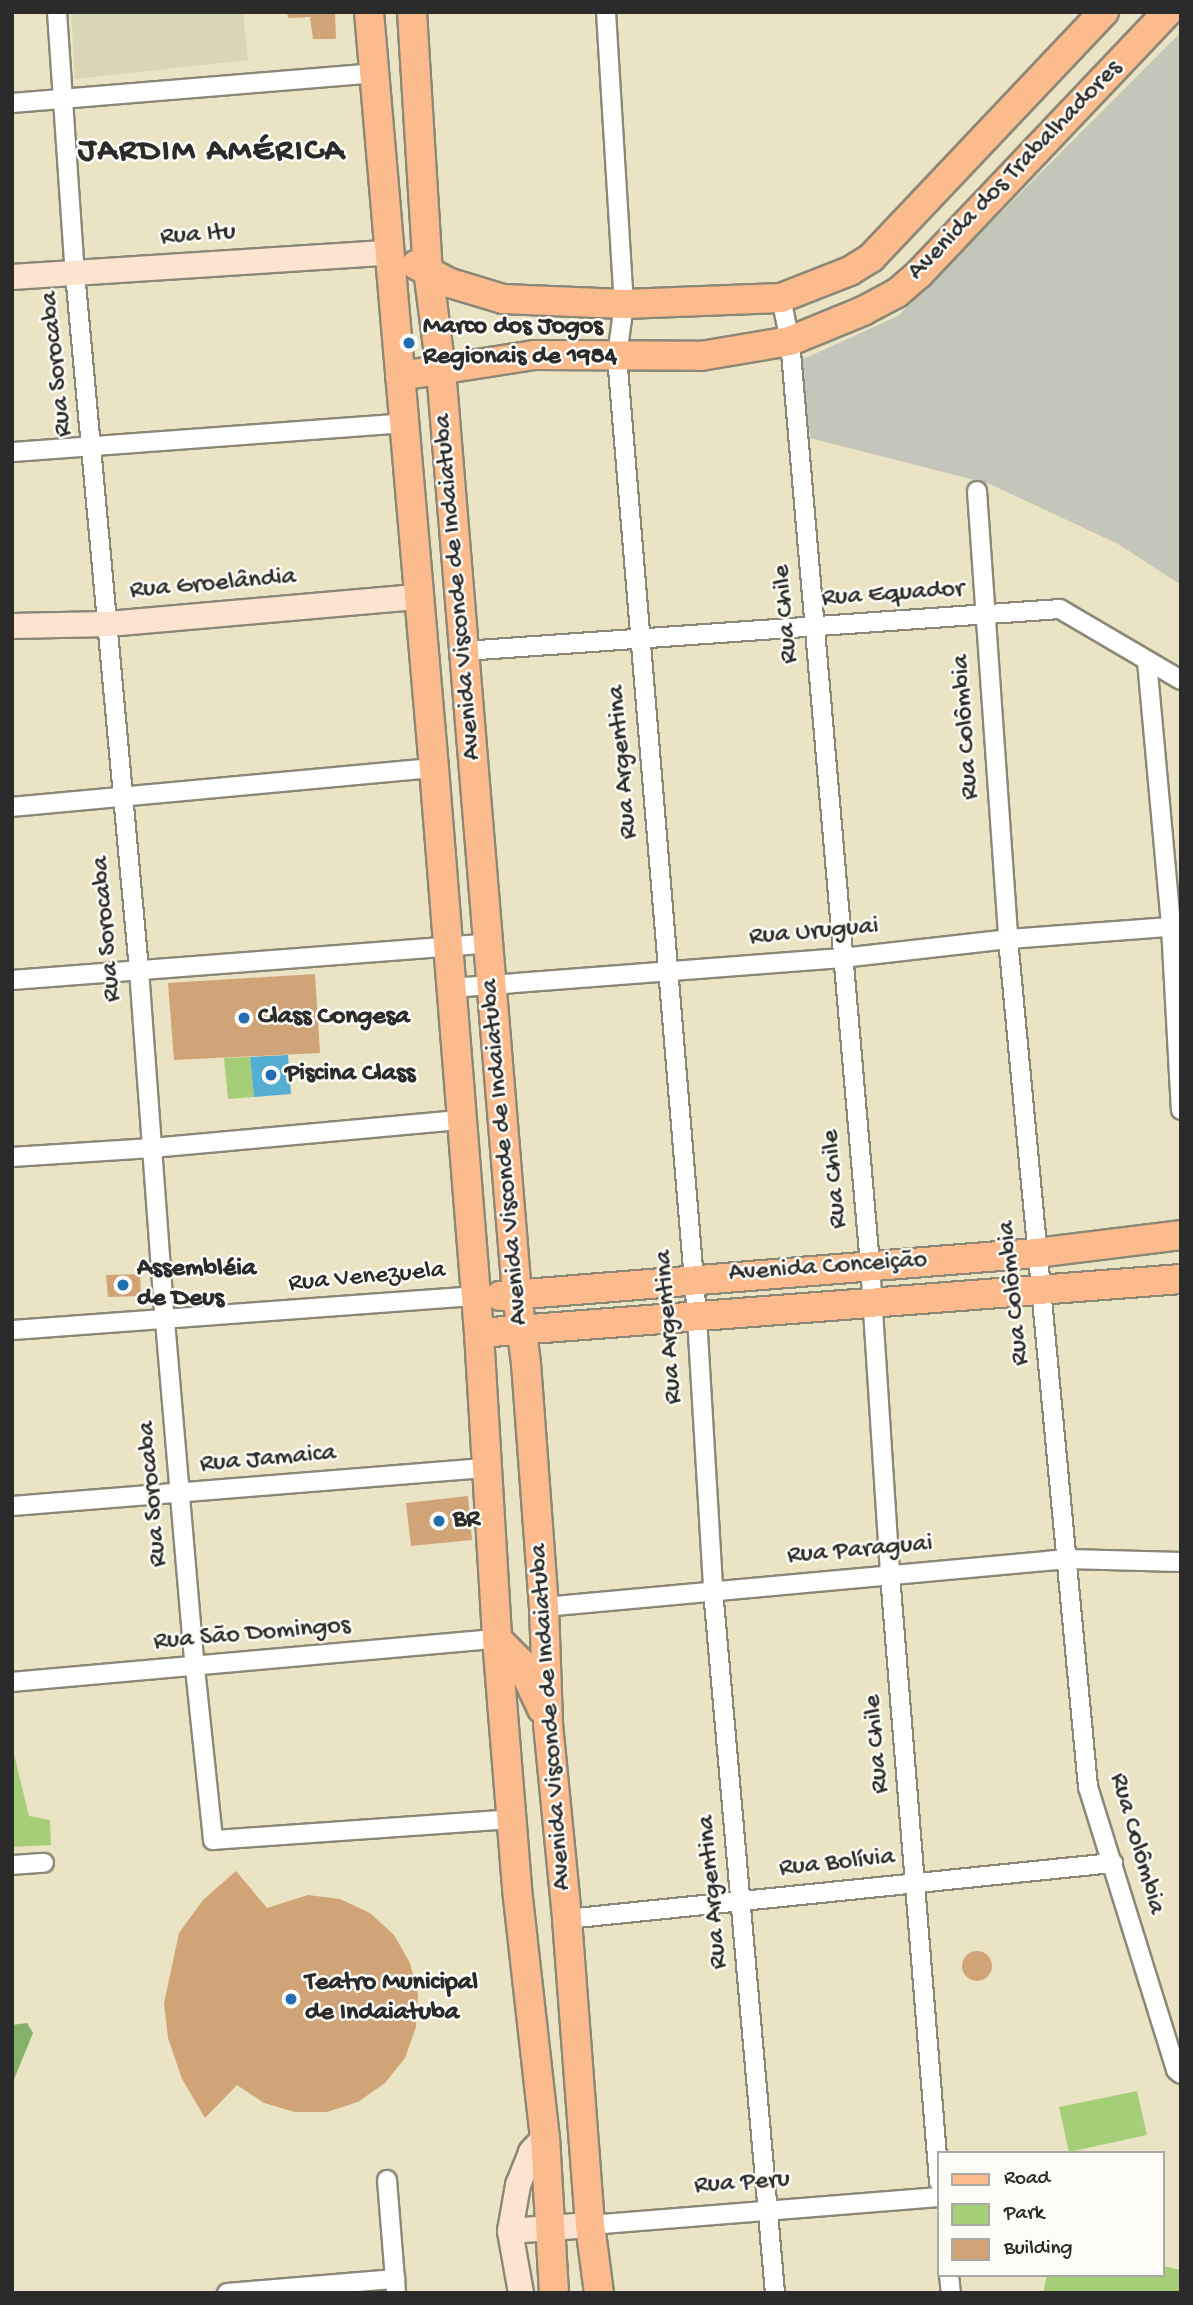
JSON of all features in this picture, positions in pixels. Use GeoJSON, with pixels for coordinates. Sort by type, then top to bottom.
{"type":"FeatureCollection","features":[{"type":"Feature","properties":{"kind":"main road","name":"Avenida Visconde de Indaiatuba"},"geometry":{"type":"LineString","coordinates":[[369,12],[435,768],[446,944],[479,1333],[497,1639],[517,1889],[545,2137],[554,2293]]}},
{"type":"Feature","properties":{"kind":"main road","name":"Avenida Visconde de Indaiatuba"},"geometry":{"type":"LineString","coordinates":[[412,12],[428,270],[441,370],[544,1607],[548,1724],[567,1919],[590,2225],[599,2293]]}},
{"type":"Feature","properties":{"kind":"main road","name":"Avenida dos Trabalhadores"},"geometry":{"type":"LineString","coordinates":[[388,253],[428,270],[450,283],[503,299],[624,304],[781,298],[850,271],[871,258],[1104,12]]}},
{"type":"Feature","properties":{"kind":"main road","name":"Avenida dos Trabalhadores"},"geometry":{"type":"LineString","coordinates":[[400,376],[534,355],[701,356],[790,341],[863,311],[897,293],[919,274],[1168,12]]}},
{"type":"Feature","properties":{"kind":"main road","name":"Avenida Conceição"},"geometry":{"type":"LineString","coordinates":[[475,1296],[517,1295],[870,1264],[1037,1253],[1181,1235]]}},
{"type":"Feature","properties":{"kind":"main road","name":"Avenida Conceição"},"geometry":{"type":"LineString","coordinates":[[479,1333],[1181,1279]]}},
{"type":"Feature","properties":{"kind":"main road"},"geometry":{"type":"LineString","coordinates":[[497,1639],[520,1662],[548,1724]]}},
{"type":"Feature","properties":{"kind":"main road"},"geometry":{"type":"LineString","coordinates":[[517,1889],[540,1913],[553,1919],[567,1919]]}},
{"type":"Feature","properties":{"kind":"street","name":"Rua Sorocaba"},"geometry":{"type":"LineString","coordinates":[[57,12],[75,273],[139,970],[165,1321],[195,1668],[214,1840],[513,1819]]}},
{"type":"Feature","properties":{"kind":"street","name":"Rua Argentina"},"geometry":{"type":"LineString","coordinates":[[606,12],[624,304],[617,356],[697,1317],[713,1590],[775,2293]]}},
{"type":"Feature","properties":{"kind":"street"},"geometry":{"type":"LineString","coordinates":[[12,103],[374,73]]}},
{"type":"Feature","properties":{"kind":"street","name":"Rua Itu"},"geometry":{"type":"LineString","coordinates":[[12,277],[388,253]]}},
{"type":"Feature","properties":{"kind":"street","name":"Rua Chile"},"geometry":{"type":"LineString","coordinates":[[781,298],[790,341],[870,1264],[890,1575],[937,2156]]}},
{"type":"Feature","properties":{"kind":"street"},"geometry":{"type":"LineString","coordinates":[[12,452],[403,423]]}},
{"type":"Feature","properties":{"kind":"street","name":"Rua Colômbia"},"geometry":{"type":"LineString","coordinates":[[977,491],[1008,939],[1088,1787],[1176,2070],[1181,2074]]}},
{"type":"Feature","properties":{"kind":"street","name":"Rua Groelândia"},"geometry":{"type":"LineString","coordinates":[[12,626],[108,624],[419,597]]}},
{"type":"Feature","properties":{"kind":"street","name":"Rua Equador"},"geometry":{"type":"LineString","coordinates":[[464,651],[1060,609],[1181,680]]}},
{"type":"Feature","properties":{"kind":"street"},"geometry":{"type":"LineString","coordinates":[[1147,661],[1176,927],[1181,1110]]}},
{"type":"Feature","properties":{"kind":"street"},"geometry":{"type":"LineString","coordinates":[[12,807],[435,768]]}},
{"type":"Feature","properties":{"kind":"street","name":"Rua Uruguai"},"geometry":{"type":"LineString","coordinates":[[451,988],[842,958],[1008,939],[1176,927]]}},
{"type":"Feature","properties":{"kind":"street"},"geometry":{"type":"LineString","coordinates":[[12,980],[446,944],[488,943]]}},
{"type":"Feature","properties":{"kind":"street"},"geometry":{"type":"LineString","coordinates":[[12,1157],[152,1148],[462,1120]]}},
{"type":"Feature","properties":{"kind":"street","name":"Rua Venezuela"},"geometry":{"type":"LineString","coordinates":[[12,1330],[165,1321],[475,1296]]}},
{"type":"Feature","properties":{"kind":"street","name":"Rua Jamaica"},"geometry":{"type":"LineString","coordinates":[[12,1506],[487,1468]]}},
{"type":"Feature","properties":{"kind":"street","name":"Rua Paraguai"},"geometry":{"type":"LineString","coordinates":[[544,1607],[1067,1559],[1181,1562]]}},
{"type":"Feature","properties":{"kind":"street","name":"Rua São Domingos"},"geometry":{"type":"LineString","coordinates":[[12,1682],[195,1668],[497,1639]]}},
{"type":"Feature","properties":{"kind":"street"},"geometry":{"type":"LineString","coordinates":[[12,1865],[44,1863]]}},
{"type":"Feature","properties":{"kind":"street","name":"Rua Bolívia"},"geometry":{"type":"LineString","coordinates":[[567,1919],[1113,1863]]}},
{"type":"Feature","properties":{"kind":"street"},"geometry":{"type":"LineString","coordinates":[[521,2293],[510,2231],[518,2185],[531,2152],[545,2137]]}},
{"type":"Feature","properties":{"kind":"street"},"geometry":{"type":"LineString","coordinates":[[227,2293],[396,2286],[387,2180]]}},
{"type":"Feature","properties":{"kind":"street","name":"Rua Peru"},"geometry":{"type":"LineString","coordinates":[[510,2231],[937,2197]]}},
{"type":"Feature","properties":{"kind":"shaded area"},"geometry":{"type":"Polygon","coordinates":[[[71,12],[243,12],[248,60],[75,79],[71,12]]]}},
{"type":"Feature","properties":{"kind":"shaded area"},"geometry":{"type":"Polygon","coordinates":[[[1181,32],[1181,585],[1118,544],[990,484],[810,438],[801,360],[898,316],[1181,32]]]}},
{"type":"Feature","properties":{"kind":"green space"},"geometry":{"type":"Polygon","coordinates":[[[250,1057],[254,1097],[228,1099],[224,1058],[250,1057]]]}},
{"type":"Feature","properties":{"kind":"green space"},"geometry":{"type":"Polygon","coordinates":[[[12,1746],[29,1816],[50,1820],[51,1845],[12,1847],[12,1746]]]}},
{"type":"Feature","properties":{"kind":"green space"},"geometry":{"type":"Polygon","coordinates":[[[27,2023],[33,2033],[12,2084],[12,2025],[27,2023]]]}},
{"type":"Feature","properties":{"kind":"green space"},"geometry":{"type":"Polygon","coordinates":[[[1137,2091],[1147,2135],[1069,2151],[1059,2107],[1137,2091]]]}},
{"type":"Feature","properties":{"kind":"green space"},"geometry":{"type":"Polygon","coordinates":[[[1165,2266],[1181,2270],[1181,2293],[1043,2293],[1047,2277],[1165,2277],[1165,2266]]]}},
{"type":"Feature","properties":{"kind":"water","name":"Piscina Class"},"geometry":{"type":"Polygon","coordinates":[[[288,1055],[291,1094],[254,1097],[250,1057],[288,1055]]]}},
{"type":"Feature","properties":{"kind":"building"},"geometry":{"type":"Polygon","coordinates":[[[287,12],[335,12],[336,39],[313,39],[310,17],[288,18],[287,12]]]}},
{"type":"Feature","properties":{"kind":"building","name":"Class Congesa"},"geometry":{"type":"Polygon","coordinates":[[[315,974],[320,1053],[174,1060],[168,983],[315,974]]]}},
{"type":"Feature","properties":{"kind":"building","name":"Assembléia de Deus"},"geometry":{"type":"Polygon","coordinates":[[[140,1274],[141,1296],[108,1297],[106,1275],[140,1274]]]}},
{"type":"Feature","properties":{"kind":"building","name":"BR"},"geometry":{"type":"Polygon","coordinates":[[[468,1496],[472,1540],[411,1546],[406,1503],[468,1496]]]}},
{"type":"Feature","properties":{"kind":"building","name":"Teatro Municipal de Indaiatuba"},"geometry":{"type":"Polygon","coordinates":[[[236,1871],[267,1908],[308,1895],[340,1899],[370,1913],[394,1935],[410,1963],[418,1995],[416,2027],[405,2058],[385,2083],[358,2102],[327,2112],[295,2112],[264,2103],[237,2085],[205,2118],[182,2079],[168,2038],[164,2003],[179,1933],[203,1900],[236,1871]]]}},
{"type":"Feature","properties":{"kind":"building"},"geometry":{"type":"Polygon","coordinates":[[[977,1951],[988,1955],[992,1966],[988,1977],[977,1981],[966,1977],[962,1966],[966,1955],[977,1951]]]}},
{"type":"Feature","properties":{"kind":"place","name":"Marco dos Jogos Regionais de 1984"},"geometry":{"type":"Point","coordinates":[409,343]}},
{"type":"Feature","properties":{"kind":"place","name":"Class Congesa"},"geometry":{"type":"Point","coordinates":[244,1018]}},
{"type":"Feature","properties":{"kind":"place","name":"Piscina Class"},"geometry":{"type":"Point","coordinates":[271,1075]}},
{"type":"Feature","properties":{"kind":"place","name":"Assembléia de Deus"},"geometry":{"type":"Point","coordinates":[123,1285]}},
{"type":"Feature","properties":{"kind":"place","name":"BR"},"geometry":{"type":"Point","coordinates":[439,1521]}},
{"type":"Feature","properties":{"kind":"place","name":"Teatro Municipal de Indaiatuba"},"geometry":{"type":"Point","coordinates":[291,1999]}},
{"type":"Feature","properties":{"kind":"district","name":"JARDIM AMÉRICA"},"geometry":{"type":"Point","coordinates":[212,153]}}]}
